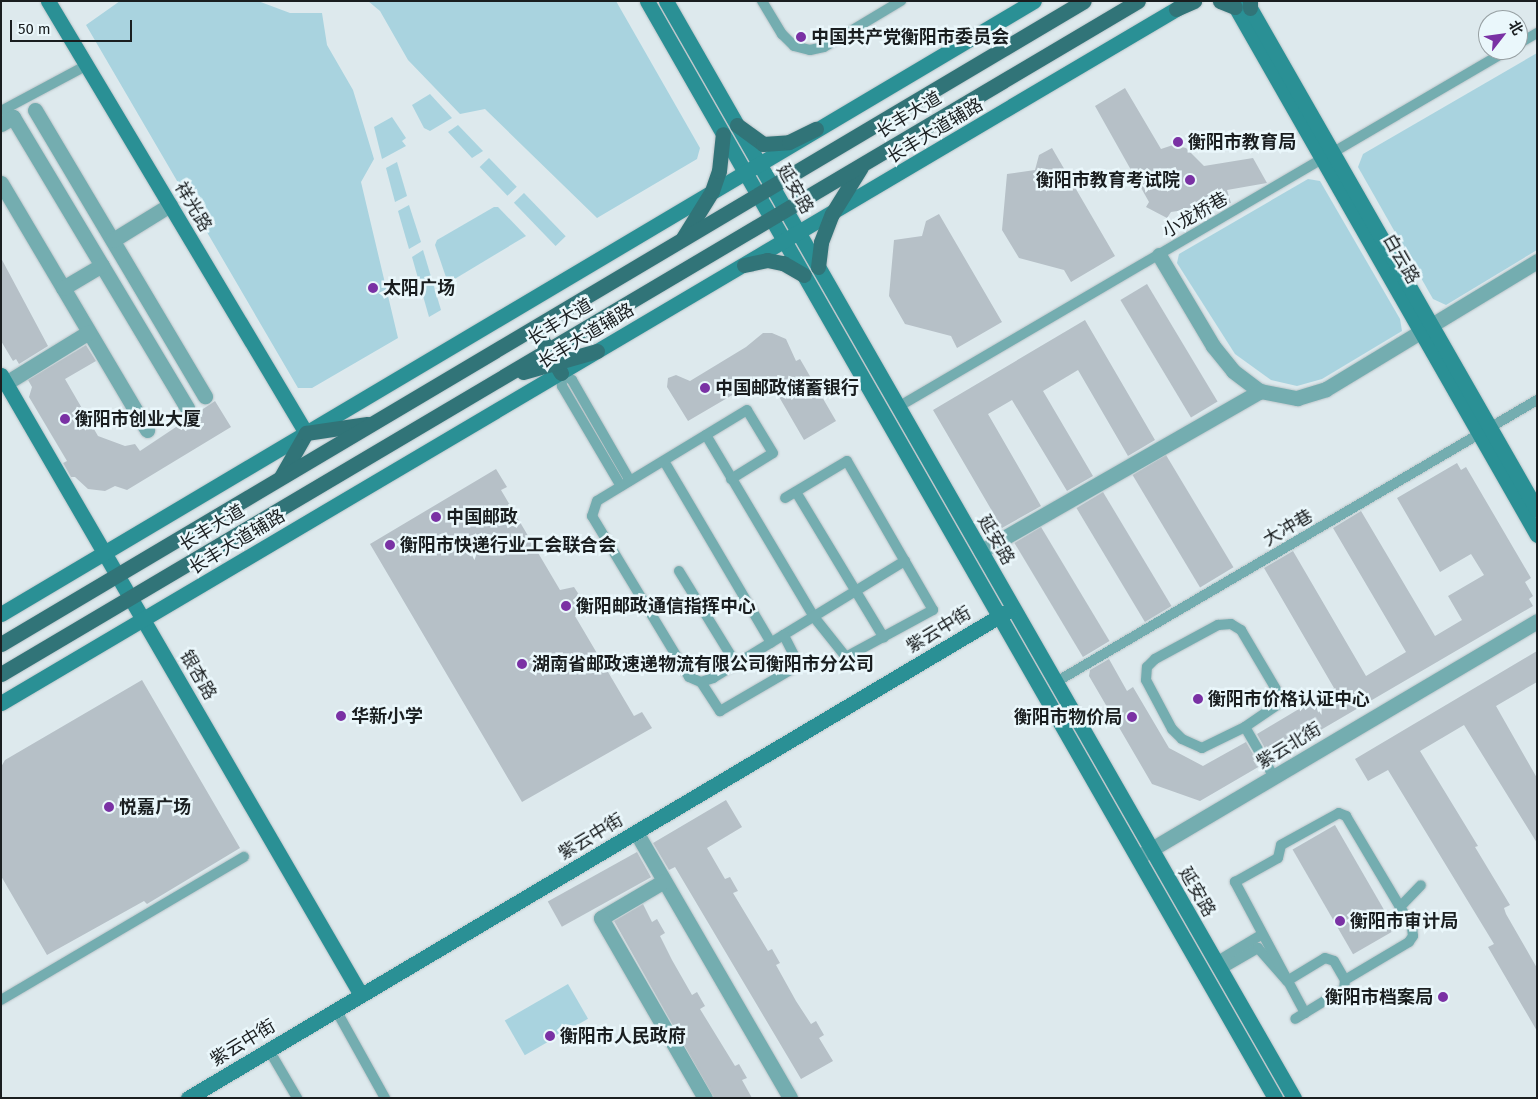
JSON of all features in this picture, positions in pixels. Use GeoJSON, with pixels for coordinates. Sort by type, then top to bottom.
{"type":"FeatureCollection","features":[{"type":"Feature","properties":{"kind":"main road","name":"祥光路"},"geometry":{"type":"LineString","coordinates":[[48,1],[306,433]]}},
{"type":"Feature","properties":{"kind":"main road","name":"延安路"},"geometry":{"type":"LineString","coordinates":[[647,1],[1275,1098]]}},
{"type":"Feature","properties":{"kind":"main road","name":"延安路"},"geometry":{"type":"LineString","coordinates":[[666,1],[1294,1098]]}},
{"type":"Feature","properties":{"kind":"main road"},"geometry":{"type":"LineString","coordinates":[[1,614],[758,163],[1034,1]]}},
{"type":"Feature","properties":{"kind":"main road","name":"长丰大道"},"geometry":{"type":"LineString","coordinates":[[1,644],[1084,1]]}},
{"type":"Feature","properties":{"kind":"main road","name":"长丰大道"},"geometry":{"type":"LineString","coordinates":[[1,674],[502,378],[555,362],[772,218],[1138,1]]}},
{"type":"Feature","properties":{"kind":"main road","name":"长丰大道辅路"},"geometry":{"type":"LineString","coordinates":[[1,703],[144,619],[555,362],[597,351],[832,214],[1189,1]]}},
{"type":"Feature","properties":{"kind":"main road"},"geometry":{"type":"LineString","coordinates":[[1176,9],[1194,1]]}},
{"type":"Feature","properties":{"kind":"main road"},"geometry":{"type":"LineString","coordinates":[[1220,1],[1243,4]]}},
{"type":"Feature","properties":{"kind":"main road","name":"白云路"},"geometry":{"type":"LineString","coordinates":[[1243,4],[1485,432],[1537,535]]}},
{"type":"Feature","properties":{"kind":"main road"},"geometry":{"type":"LineString","coordinates":[[737,125],[763,144],[789,142],[816,129]]}},
{"type":"Feature","properties":{"kind":"main road"},"geometry":{"type":"LineString","coordinates":[[681,241],[712,191],[719,171],[723,134]]}},
{"type":"Feature","properties":{"kind":"main road"},"geometry":{"type":"LineString","coordinates":[[818,267],[822,242],[832,214],[863,164]]}},
{"type":"Feature","properties":{"kind":"main road"},"geometry":{"type":"LineString","coordinates":[[744,265],[767,260],[783,263],[804,275]]}},
{"type":"Feature","properties":{"kind":"main road"},"geometry":{"type":"LineString","coordinates":[[535,328],[555,362]]}},
{"type":"Feature","properties":{"kind":"main road","name":"银杏路"},"geometry":{"type":"LineString","coordinates":[[4,379],[362,995]]}},
{"type":"Feature","properties":{"kind":"main road"},"geometry":{"type":"LineString","coordinates":[[306,433],[376,422]]}},
{"type":"Feature","properties":{"kind":"main road","name":"白云路"},"geometry":{"type":"LineString","coordinates":[[1485,432],[1537,510]]}},
{"type":"Feature","properties":{"kind":"main road"},"geometry":{"type":"LineString","coordinates":[[280,479],[306,433]]}},
{"type":"Feature","properties":{"kind":"main road","name":"紫云中街"},"geometry":{"type":"LineString","coordinates":[[188,1098],[1013,608]]}},
{"type":"Feature","properties":{"kind":"street"},"geometry":{"type":"LineString","coordinates":[[35,110],[206,396]]}},
{"type":"Feature","properties":{"kind":"street"},"geometry":{"type":"LineString","coordinates":[[1,124],[13,117],[187,408]]}},
{"type":"Feature","properties":{"kind":"street"},"geometry":{"type":"LineString","coordinates":[[1,184],[147,430]]}},
{"type":"Feature","properties":{"kind":"street"},"geometry":{"type":"LineString","coordinates":[[113,240],[170,205]]}},
{"type":"Feature","properties":{"kind":"street"},"geometry":{"type":"LineString","coordinates":[[1159,255],[1213,346],[1233,370],[1260,391],[1297,398],[1311,395],[1537,261]]}},
{"type":"Feature","properties":{"kind":"street"},"geometry":{"type":"LineString","coordinates":[[63,288],[102,265]]}},
{"type":"Feature","properties":{"kind":"street"},"geometry":{"type":"LineString","coordinates":[[4,379],[89,332]]}},
{"type":"Feature","properties":{"kind":"street"},"geometry":{"type":"LineString","coordinates":[[981,552],[1260,391]]}},
{"type":"Feature","properties":{"kind":"street","name":"紫云北街"},"geometry":{"type":"LineString","coordinates":[[1137,858],[1537,621]]}},
{"type":"Feature","properties":{"kind":"street"},"geometry":{"type":"LineString","coordinates":[[636,832],[790,1098]]}},
{"type":"Feature","properties":{"kind":"street"},"geometry":{"type":"LineString","coordinates":[[664,881],[601,918],[705,1098]]}},
{"type":"Feature","properties":{"kind":"lane"},"geometry":{"type":"LineString","coordinates":[[762,1],[782,34],[794,46],[810,50],[824,47],[901,1]]}},
{"type":"Feature","properties":{"kind":"lane","name":"小龙桥巷"},"geometry":{"type":"LineString","coordinates":[[898,407],[1491,60]]}},
{"type":"Feature","properties":{"kind":"lane"},"geometry":{"type":"LineString","coordinates":[[1,112],[87,65]]}},
{"type":"Feature","properties":{"kind":"lane"},"geometry":{"type":"LineString","coordinates":[[555,362],[572,380],[626,484]]}},
{"type":"Feature","properties":{"kind":"lane","name":"大冲巷"},"geometry":{"type":"LineString","coordinates":[[1056,682],[1537,400]]}},
{"type":"Feature","properties":{"kind":"lane"},"geometry":{"type":"LineString","coordinates":[[732,479],[773,454],[747,410],[597,501],[592,516],[689,677],[701,682],[720,711],[800,665],[784,635]]}},
{"type":"Feature","properties":{"kind":"lane"},"geometry":{"type":"LineString","coordinates":[[706,435],[814,617],[846,657],[933,610],[847,462],[785,498]]}},
{"type":"Feature","properties":{"kind":"lane"},"geometry":{"type":"LineString","coordinates":[[664,461],[770,643]]}},
{"type":"Feature","properties":{"kind":"lane"},"geometry":{"type":"LineString","coordinates":[[796,492],[884,638]]}},
{"type":"Feature","properties":{"kind":"lane"},"geometry":{"type":"LineString","coordinates":[[701,682],[736,664],[905,561]]}},
{"type":"Feature","properties":{"kind":"lane"},"geometry":{"type":"LineString","coordinates":[[679,571],[736,664]]}},
{"type":"Feature","properties":{"kind":"lane"},"geometry":{"type":"LineString","coordinates":[[1231,624],[1240,630],[1280,696],[1280,703],[1274,710],[1245,727],[1202,748],[1182,739],[1172,729],[1146,680],[1147,667],[1155,659],[1218,625],[1231,624]]}},
{"type":"Feature","properties":{"kind":"lane"},"geometry":{"type":"LineString","coordinates":[[1245,727],[1274,777]]}},
{"type":"Feature","properties":{"kind":"lane"},"geometry":{"type":"LineString","coordinates":[[1305,1012],[1261,935],[1235,882],[1278,858],[1281,845],[1332,814],[1346,816],[1412,927],[1413,936],[1409,942],[1345,980]]}},
{"type":"Feature","properties":{"kind":"lane"},"geometry":{"type":"LineString","coordinates":[[1,1000],[244,857]]}},
{"type":"Feature","properties":{"kind":"lane"},"geometry":{"type":"LineString","coordinates":[[1400,907],[1421,885]]}},
{"type":"Feature","properties":{"kind":"lane"},"geometry":{"type":"LineString","coordinates":[[1218,966],[1261,935]]}},
{"type":"Feature","properties":{"kind":"lane"},"geometry":{"type":"LineString","coordinates":[[1218,966],[1258,948],[1287,981]]}},
{"type":"Feature","properties":{"kind":"lane"},"geometry":{"type":"LineString","coordinates":[[1287,981],[1325,958],[1334,961],[1345,980],[1344,989],[1295,1019]]}},
{"type":"Feature","properties":{"kind":"lane"},"geometry":{"type":"LineString","coordinates":[[336,1010],[385,1098]]}},
{"type":"Feature","properties":{"kind":"lane"},"geometry":{"type":"LineString","coordinates":[[269,1050],[296,1097]]}},
{"type":"Feature","properties":{"kind":"shaded area"},"geometry":{"type":"Polygon","coordinates":[[[120,1],[258,1],[290,13],[322,13],[327,45],[353,90],[374,159],[361,182],[398,338],[312,388],[298,388],[86,25],[120,1]]]}},
{"type":"Feature","properties":{"kind":"shaded area"},"geometry":{"type":"Polygon","coordinates":[[[368,1],[616,1],[700,148],[697,159],[597,218],[485,109],[460,114],[408,60],[380,11],[368,1]]]}},
{"type":"Feature","properties":{"kind":"shaded area"},"geometry":{"type":"Polygon","coordinates":[[[1537,53],[1537,250],[1446,305],[1433,299],[1358,167],[1363,154],[1525,60],[1528,60],[1537,53]]]}},
{"type":"Feature","properties":{"kind":"shaded area"},"geometry":{"type":"Polygon","coordinates":[[[430,94],[452,118],[430,131],[424,128],[412,105],[430,94]]]}},
{"type":"Feature","properties":{"kind":"shaded area"},"geometry":{"type":"Polygon","coordinates":[[[392,117],[406,138],[402,141],[406,146],[382,159],[374,127],[392,117]]]}},
{"type":"Feature","properties":{"kind":"shaded area"},"geometry":{"type":"Polygon","coordinates":[[[458,125],[483,151],[472,158],[448,132],[458,125]]]}},
{"type":"Feature","properties":{"kind":"shaded area"},"geometry":{"type":"Polygon","coordinates":[[[489,158],[517,187],[507,196],[480,167],[489,158]]]}},
{"type":"Feature","properties":{"kind":"shaded area"},"geometry":{"type":"Polygon","coordinates":[[[397,162],[407,196],[395,202],[386,168],[397,162]]]}},
{"type":"Feature","properties":{"kind":"shaded area"},"geometry":{"type":"Polygon","coordinates":[[[1308,179],[1320,181],[1400,319],[1402,331],[1322,379],[1297,386],[1271,380],[1235,354],[1177,263],[1179,254],[1308,179]]]}},
{"type":"Feature","properties":{"kind":"shaded area"},"geometry":{"type":"Polygon","coordinates":[[[524,193],[566,236],[556,246],[514,203],[524,193]]]}},
{"type":"Feature","properties":{"kind":"shaded area"},"geometry":{"type":"Polygon","coordinates":[[[409,205],[421,242],[409,249],[398,211],[409,205]]]}},
{"type":"Feature","properties":{"kind":"shaded area"},"geometry":{"type":"Polygon","coordinates":[[[494,207],[498,207],[526,236],[448,283],[435,245],[437,240],[494,207]]]}},
{"type":"Feature","properties":{"kind":"shaded area"},"geometry":{"type":"Polygon","coordinates":[[[423,250],[441,310],[429,317],[412,257],[423,250]]]}},
{"type":"Feature","properties":{"kind":"shaded area"},"geometry":{"type":"Polygon","coordinates":[[[568,984],[588,1019],[525,1055],[505,1020],[568,984]]]}},
{"type":"Feature","properties":{"kind":"building","name":"衡阳市教育局"},"geometry":{"type":"Polygon","coordinates":[[[1125,88],[1161,149],[1173,145],[1186,148],[1204,166],[1253,158],[1267,183],[1227,190],[1231,203],[1171,212],[1167,218],[1146,207],[1149,202],[1095,106],[1125,88]]]}},
{"type":"Feature","properties":{"kind":"building"},"geometry":{"type":"Polygon","coordinates":[[[1052,148],[1115,256],[1071,282],[1064,270],[1019,258],[1002,230],[1007,174],[1035,170],[1039,155],[1052,148]]]}},
{"type":"Feature","properties":{"kind":"building"},"geometry":{"type":"Polygon","coordinates":[[[939,214],[1002,322],[957,348],[951,336],[905,324],[889,296],[894,240],[922,236],[926,221],[939,214]]]}},
{"type":"Feature","properties":{"kind":"building"},"geometry":{"type":"Polygon","coordinates":[[[1,258],[48,346],[19,364],[16,359],[13,361],[1,341],[1,258]]]}},
{"type":"Feature","properties":{"kind":"building"},"geometry":{"type":"Polygon","coordinates":[[[1147,284],[1218,401],[1191,417],[1120,300],[1147,284]]]}},
{"type":"Feature","properties":{"kind":"building"},"geometry":{"type":"Polygon","coordinates":[[[1085,320],[1155,440],[1128,456],[1078,370],[1043,391],[1093,476],[1067,491],[1012,400],[988,414],[1041,506],[1002,528],[933,410],[1085,320]]]}},
{"type":"Feature","properties":{"kind":"building","name":"中国邮政储蓄银行"},"geometry":{"type":"Polygon","coordinates":[[[763,333],[772,333],[786,339],[796,361],[800,359],[836,421],[804,440],[771,383],[758,380],[688,421],[667,387],[668,378],[676,375],[690,381],[746,347],[763,333]]]}},
{"type":"Feature","properties":{"kind":"building","name":"衡阳市创业大厦"},"geometry":{"type":"Polygon","coordinates":[[[86,345],[96,361],[65,379],[98,436],[125,446],[135,444],[140,451],[215,401],[231,427],[127,490],[115,486],[105,491],[88,489],[75,477],[71,477],[63,463],[67,461],[29,397],[32,387],[28,380],[86,345]]]}},
{"type":"Feature","properties":{"kind":"building"},"geometry":{"type":"Polygon","coordinates":[[[1166,455],[1233,567],[1200,587],[1133,475],[1166,455]]]}},
{"type":"Feature","properties":{"kind":"building"},"geometry":{"type":"Polygon","coordinates":[[[1457,463],[1461,470],[1466,467],[1531,578],[1525,582],[1533,596],[1529,599],[1533,606],[1271,759],[1257,734],[1334,688],[1264,568],[1293,551],[1366,676],[1406,652],[1333,528],[1361,511],[1435,636],[1462,620],[1448,596],[1484,575],[1471,554],[1440,572],[1397,498],[1457,463]]]}},
{"type":"Feature","properties":{"kind":"building","name":"湖南省邮政速递物流有限公司衡阳市分公司"},"geometry":{"type":"Polygon","coordinates":[[[496,469],[507,487],[501,490],[560,590],[574,587],[585,604],[582,612],[575,616],[634,716],[642,712],[652,728],[522,802],[370,544],[496,469]]]}},
{"type":"Feature","properties":{"kind":"building"},"geometry":{"type":"Polygon","coordinates":[[[1103,492],[1172,606],[1145,622],[1076,508],[1103,492]]]}},
{"type":"Feature","properties":{"kind":"building"},"geometry":{"type":"Polygon","coordinates":[[[1041,527],[1110,641],[1083,657],[1014,543],[1041,527]]]}},
{"type":"Feature","properties":{"kind":"building"},"geometry":{"type":"Polygon","coordinates":[[[1537,651],[1537,682],[1496,706],[1537,778],[1537,843],[1464,725],[1420,751],[1478,846],[1475,847],[1510,905],[1504,908],[1506,914],[1537,968],[1537,1031],[1488,947],[1494,944],[1388,770],[1368,781],[1355,759],[1537,651]]]}},
{"type":"Feature","properties":{"kind":"building","name":"衡阳市物价局"},"geometry":{"type":"Polygon","coordinates":[[[1109,659],[1127,691],[1133,687],[1169,748],[1203,766],[1246,742],[1260,766],[1200,801],[1152,784],[1089,676],[1090,670],[1109,659]]]}},
{"type":"Feature","properties":{"kind":"building","name":"悦嘉广场"},"geometry":{"type":"Polygon","coordinates":[[[142,680],[240,848],[147,904],[144,901],[47,955],[1,876],[1,767],[5,760],[142,680]]]}},
{"type":"Feature","properties":{"kind":"building"},"geometry":{"type":"Polygon","coordinates":[[[726,800],[742,827],[707,848],[725,879],[730,877],[738,891],[733,893],[768,951],[772,949],[780,963],[776,965],[796,1001],[811,1024],[816,1021],[824,1035],[819,1038],[833,1061],[801,1079],[675,867],[669,870],[653,843],[726,800]]]}},
{"type":"Feature","properties":{"kind":"building"},"geometry":{"type":"Polygon","coordinates":[[[1335,825],[1396,930],[1353,954],[1293,850],[1335,825]]]}},
{"type":"Feature","properties":{"kind":"building"},"geometry":{"type":"Polygon","coordinates":[[[637,852],[651,877],[562,927],[548,901],[637,852]]]}},
{"type":"Feature","properties":{"kind":"building"},"geometry":{"type":"Polygon","coordinates":[[[643,904],[652,922],[657,919],[665,933],[660,936],[692,995],[697,992],[705,1006],[700,1009],[735,1066],[739,1064],[747,1078],[742,1080],[752,1098],[714,1098],[614,921],[643,904]]]}},
{"type":"Feature","properties":{"kind":"place","name":"中国共产党衡阳市委员会"},"geometry":{"type":"Point","coordinates":[801,37]}},
{"type":"Feature","properties":{"kind":"place","name":"衡阳市教育局"},"geometry":{"type":"Point","coordinates":[1178,142]}},
{"type":"Feature","properties":{"kind":"place","name":"衡阳市教育考试院"},"geometry":{"type":"Point","coordinates":[1190,180]}},
{"type":"Feature","properties":{"kind":"place","name":"太阳广场"},"geometry":{"type":"Point","coordinates":[373,288]}},
{"type":"Feature","properties":{"kind":"place","name":"中国邮政储蓄银行"},"geometry":{"type":"Point","coordinates":[705,388]}},
{"type":"Feature","properties":{"kind":"place","name":"衡阳市创业大厦"},"geometry":{"type":"Point","coordinates":[65,419]}},
{"type":"Feature","properties":{"kind":"place","name":"中国邮政"},"geometry":{"type":"Point","coordinates":[436,517]}},
{"type":"Feature","properties":{"kind":"place","name":"衡阳市快递行业工会联合会"},"geometry":{"type":"Point","coordinates":[390,545]}},
{"type":"Feature","properties":{"kind":"place","name":"衡阳邮政通信指挥中心"},"geometry":{"type":"Point","coordinates":[566,606]}},
{"type":"Feature","properties":{"kind":"place","name":"湖南省邮政速递物流有限公司衡阳市分公司"},"geometry":{"type":"Point","coordinates":[522,664]}},
{"type":"Feature","properties":{"kind":"place","name":"衡阳市价格认证中心"},"geometry":{"type":"Point","coordinates":[1198,699]}},
{"type":"Feature","properties":{"kind":"place","name":"华新小学"},"geometry":{"type":"Point","coordinates":[341,716]}},
{"type":"Feature","properties":{"kind":"place","name":"衡阳市物价局"},"geometry":{"type":"Point","coordinates":[1132,717]}},
{"type":"Feature","properties":{"kind":"place","name":"悦嘉广场"},"geometry":{"type":"Point","coordinates":[109,807]}},
{"type":"Feature","properties":{"kind":"place","name":"衡阳市审计局"},"geometry":{"type":"Point","coordinates":[1340,921]}},
{"type":"Feature","properties":{"kind":"place","name":"衡阳市档案局"},"geometry":{"type":"Point","coordinates":[1443,997]}},
{"type":"Feature","properties":{"kind":"place","name":"衡阳市人民政府"},"geometry":{"type":"Point","coordinates":[550,1036]}}]}
